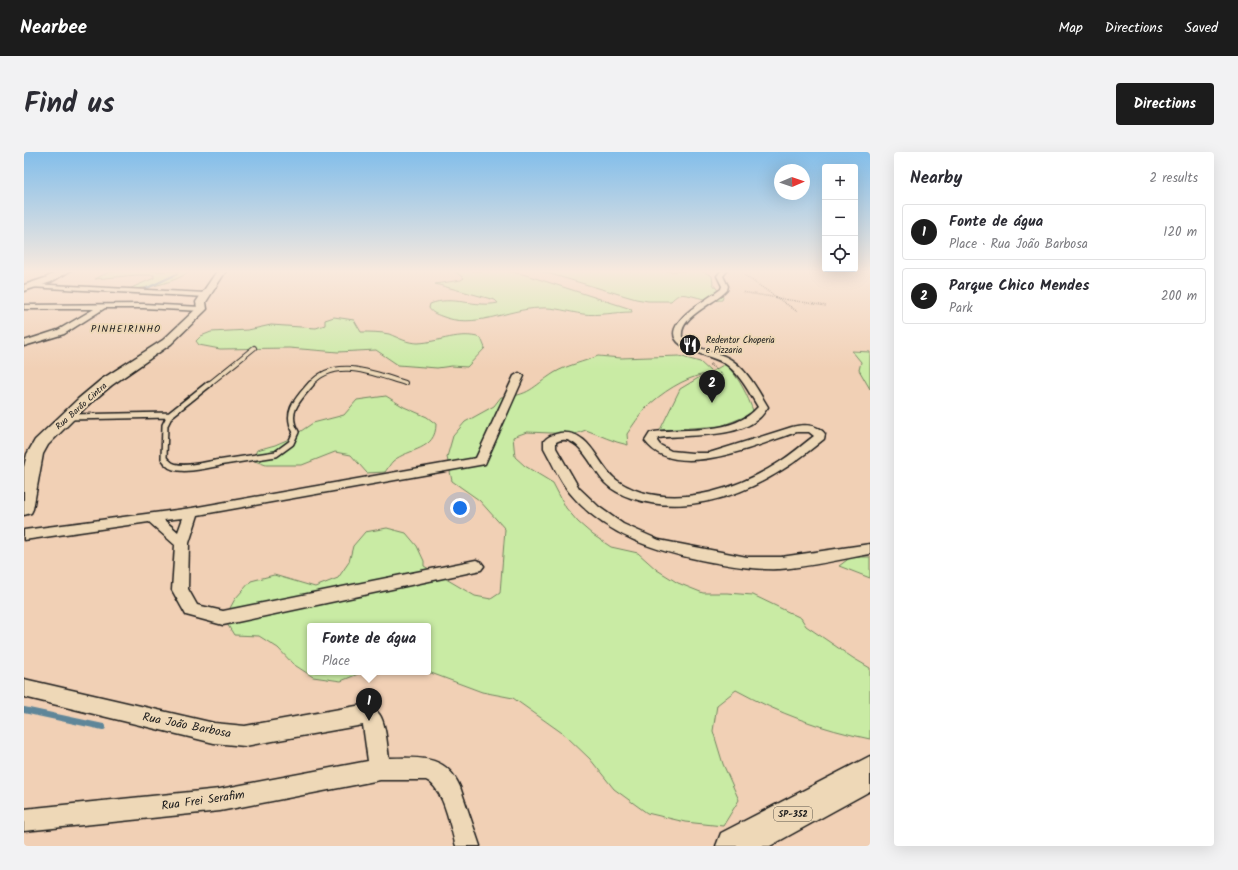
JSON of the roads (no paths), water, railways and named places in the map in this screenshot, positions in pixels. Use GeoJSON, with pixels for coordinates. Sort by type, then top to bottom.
{"type":"FeatureCollection","features":[{"type":"Feature","properties":{"kind":"main road","name":"SP-352"},"geometry":{"type":"LineString","coordinates":[[734,846],[864,781]]}},
{"type":"Feature","properties":{"kind":"street"},"geometry":{"type":"LineString","coordinates":[[76,306],[82,303]]}},
{"type":"Feature","properties":{"kind":"street","name":"Rua Barão Cintra"},"geometry":{"type":"LineString","coordinates":[[24,509],[35,454],[41,442],[106,382],[168,342],[202,309],[201,303]]}},
{"type":"Feature","properties":{"kind":"street"},"geometry":{"type":"LineString","coordinates":[[706,303],[680,324],[678,331],[679,339],[687,347],[720,357],[732,365],[740,373],[763,407],[759,415],[745,423],[728,428],[704,432],[654,435],[651,441],[656,447],[668,454],[692,457],[710,456],[796,429],[807,428],[816,431],[820,434],[820,437],[778,468],[747,483],[711,496],[667,502],[641,497],[624,490],[609,480],[579,441],[570,437],[555,438],[550,441],[550,448],[574,490],[594,510],[618,527],[655,544],[702,555],[748,563],[781,563],[870,548]]}},
{"type":"Feature","properties":{"kind":"street"},"geometry":{"type":"LineString","coordinates":[[24,314],[49,306]]}},
{"type":"Feature","properties":{"kind":"street"},"geometry":{"type":"LineString","coordinates":[[24,307],[143,306],[202,309]]}},
{"type":"Feature","properties":{"kind":"street"},"geometry":{"type":"LineString","coordinates":[[24,344],[61,332],[102,307]]}},
{"type":"Feature","properties":{"kind":"street"},"geometry":{"type":"LineString","coordinates":[[24,353],[52,342],[92,318]]}},
{"type":"Feature","properties":{"kind":"street"},"geometry":{"type":"LineString","coordinates":[[24,536],[192,512],[481,461],[519,376]]}},
{"type":"Feature","properties":{"kind":"street"},"geometry":{"type":"LineString","coordinates":[[192,512],[182,543],[180,590],[192,610],[223,618],[476,566]]}},
{"type":"Feature","properties":{"kind":"street"},"geometry":{"type":"LineString","coordinates":[[152,518],[182,543]]}},
{"type":"Feature","properties":{"kind":"street","name":"Rua João Barbosa"},"geometry":{"type":"LineString","coordinates":[[24,688],[214,733],[245,736],[368,716],[372,720],[380,769]]}},
{"type":"Feature","properties":{"kind":"street","name":"Rua Frei Serafim"},"geometry":{"type":"LineString","coordinates":[[24,820],[220,800],[380,769],[428,769],[440,775],[449,787],[468,846]]}},
{"type":"Feature","properties":{"kind":"lane"},"geometry":{"type":"LineString","coordinates":[[254,348],[170,415],[165,425],[164,458],[170,465],[183,468],[276,454],[287,448],[295,440],[296,432],[291,424],[290,414],[294,404],[320,375],[331,370],[340,368],[358,369],[405,383]]}},
{"type":"Feature","properties":{"kind":"lane"},"geometry":{"type":"LineString","coordinates":[[67,417],[170,415]]}},
{"type":"Feature","properties":{"kind":"waterway"},"geometry":{"type":"LineString","coordinates":[[24,710],[103,727]]}},
{"type":"Feature","properties":{"kind":"place","name":"Redentor Choperia e Pizzaria"},"geometry":{"type":"Point","coordinates":[690,345]}},
{"type":"Feature","properties":{"kind":"place","name":"Parque Chico Mendes"},"geometry":{"type":"Point","coordinates":[712,403]}},
{"type":"Feature","properties":{"kind":"place","name":"Fonte de água"},"geometry":{"type":"Point","coordinates":[369,721]}},
{"type":"Feature","properties":{"kind":"district","name":"PINHEIRINHO"},"geometry":{"type":"Point","coordinates":[126,328]}}]}
